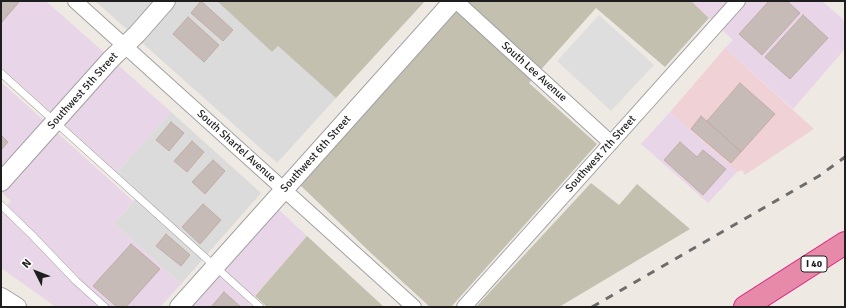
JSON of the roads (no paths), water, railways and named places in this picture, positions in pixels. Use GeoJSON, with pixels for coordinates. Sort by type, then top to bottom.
{"type":"FeatureCollection","features":[{"type":"Feature","properties":{"kind":"highway","name":"I 40"},"geometry":{"type":"LineString","coordinates":[[745,307],[845,243]]}},
{"type":"Feature","properties":{"kind":"street","name":"South Shartel Avenue"},"geometry":{"type":"LineString","coordinates":[[76,1],[414,307]]}},
{"type":"Feature","properties":{"kind":"street","name":"Southwest 5th Street"},"geometry":{"type":"LineString","coordinates":[[1,182],[111,59],[125,46],[166,1]]}},
{"type":"Feature","properties":{"kind":"street","name":"South Lee Avenue"},"geometry":{"type":"LineString","coordinates":[[454,1],[611,143]]}},
{"type":"Feature","properties":{"kind":"street","name":"Southwest 6th Street"},"geometry":{"type":"LineString","coordinates":[[179,307],[454,1]]}},
{"type":"Feature","properties":{"kind":"street","name":"Southwest 7th Street"},"geometry":{"type":"LineString","coordinates":[[464,307],[738,1]]}},
{"type":"Feature","properties":{"kind":"street"},"geometry":{"type":"LineString","coordinates":[[1,297],[17,307]]}},
{"type":"Feature","properties":{"kind":"lane"},"geometry":{"type":"LineString","coordinates":[[1,73],[260,307]]}},
{"type":"Feature","properties":{"kind":"lane"},"geometry":{"type":"LineString","coordinates":[[1,205],[76,281],[105,307]]}},
{"type":"Feature","properties":{"kind":"railway"},"geometry":{"type":"LineString","coordinates":[[592,307],[819,176],[845,157]]}}]}
